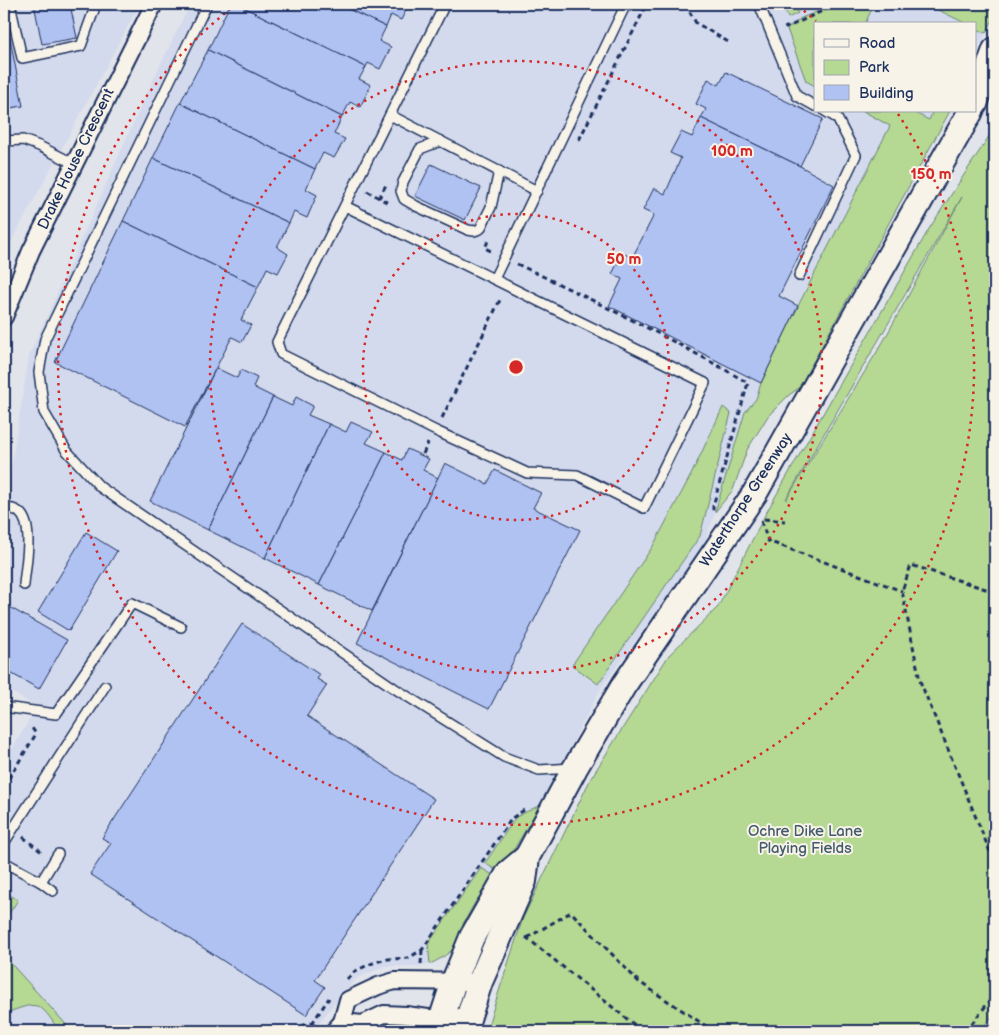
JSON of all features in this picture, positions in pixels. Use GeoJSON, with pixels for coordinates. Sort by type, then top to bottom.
{"type":"FeatureCollection","features":[{"type":"Feature","properties":{"kind":"street","name":"Drake House Crescent"},"geometry":{"type":"LineString","coordinates":[[4,317],[31,251],[154,4]]}},
{"type":"Feature","properties":{"kind":"street","name":"Waterthorpe Greenway"},"geometry":{"type":"LineString","coordinates":[[976,100],[986,82]]}},
{"type":"Feature","properties":{"kind":"street","name":"Waterthorpe Greenway"},"geometry":{"type":"LineString","coordinates":[[466,1024],[480,982],[524,881],[527,857],[575,768],[624,685],[755,493],[969,112]]}},
{"type":"Feature","properties":{"kind":"street","name":"Waterthorpe Greenway"},"geometry":{"type":"LineString","coordinates":[[441,1025],[454,981],[472,937],[509,872],[527,857]]}},
{"type":"Feature","properties":{"kind":"street"},"geometry":{"type":"LineString","coordinates":[[466,1024],[441,1025],[428,1018],[406,1014],[384,1014],[363,1024],[338,1027],[348,1000],[378,986],[395,981],[480,982]]}},
{"type":"Feature","properties":{"kind":"lane"},"geometry":{"type":"LineString","coordinates":[[10,4],[22,58],[81,46],[94,10],[93,4]]}},
{"type":"Feature","properties":{"kind":"lane"},"geometry":{"type":"LineString","coordinates":[[207,4],[45,339],[39,372],[44,412],[66,450],[100,487],[394,688],[504,757],[539,770],[575,768]]}},
{"type":"Feature","properties":{"kind":"lane"},"geometry":{"type":"LineString","coordinates":[[345,206],[705,383],[644,508],[577,475],[527,473],[436,431],[281,354],[277,342],[445,4]]}},
{"type":"Feature","properties":{"kind":"lane"},"geometry":{"type":"LineString","coordinates":[[494,279],[538,191],[626,4]]}},
{"type":"Feature","properties":{"kind":"lane"},"geometry":{"type":"LineString","coordinates":[[759,4],[796,96],[814,105]]}},
{"type":"Feature","properties":{"kind":"lane"},"geometry":{"type":"LineString","coordinates":[[799,276],[856,155],[837,118],[827,112]]}},
{"type":"Feature","properties":{"kind":"lane"},"geometry":{"type":"LineString","coordinates":[[390,115],[538,191]]}},
{"type":"Feature","properties":{"kind":"lane"},"geometry":{"type":"LineString","coordinates":[[4,141],[23,140],[74,163]]}},
{"type":"Feature","properties":{"kind":"lane"},"geometry":{"type":"LineString","coordinates":[[441,141],[420,149],[403,182],[401,191],[404,199],[416,206],[474,231],[480,228],[491,207],[499,171]]}},
{"type":"Feature","properties":{"kind":"lane"},"geometry":{"type":"LineString","coordinates":[[4,508],[18,511],[25,520],[28,538],[24,584]]}},
{"type":"Feature","properties":{"kind":"lane"},"geometry":{"type":"LineString","coordinates":[[4,707],[56,714],[132,603],[181,627]]}},
{"type":"Feature","properties":{"kind":"lane"},"geometry":{"type":"LineString","coordinates":[[4,843],[105,686]]}},
{"type":"Feature","properties":{"kind":"lane"},"geometry":{"type":"LineString","coordinates":[[41,882],[56,858]]}},
{"type":"Feature","properties":{"kind":"lane"},"geometry":{"type":"LineString","coordinates":[[4,862],[41,882],[53,891]]}},
{"type":"Feature","properties":{"kind":"path"},"geometry":{"type":"LineString","coordinates":[[685,4],[696,23],[730,43]]}},
{"type":"Feature","properties":{"kind":"path"},"geometry":{"type":"LineString","coordinates":[[782,20],[786,28],[825,10],[828,4]]}},
{"type":"Feature","properties":{"kind":"path"},"geometry":{"type":"LineString","coordinates":[[755,493],[768,541],[902,590]]}},
{"type":"Feature","properties":{"kind":"path"},"geometry":{"type":"LineString","coordinates":[[761,519],[785,521]]}},
{"type":"Feature","properties":{"kind":"path"},"geometry":{"type":"LineString","coordinates":[[995,592],[911,564],[902,590],[920,681],[995,864]]}},
{"type":"Feature","properties":{"kind":"path"},"geometry":{"type":"LineString","coordinates":[[4,786],[36,734],[19,709]]}},
{"type":"Feature","properties":{"kind":"path"},"geometry":{"type":"LineString","coordinates":[[422,950],[512,818]]}},
{"type":"Feature","properties":{"kind":"path"},"geometry":{"type":"LineString","coordinates":[[12,829],[56,858]]}},
{"type":"Feature","properties":{"kind":"path"},"geometry":{"type":"LineString","coordinates":[[527,938],[571,912],[639,982],[712,1031]]}},
{"type":"Feature","properties":{"kind":"path"},"geometry":{"type":"LineString","coordinates":[[504,925],[527,938],[642,1031]]}},
{"type":"Feature","properties":{"kind":"path"},"geometry":{"type":"LineString","coordinates":[[966,1031],[995,994]]}},
{"type":"Feature","properties":{"kind":"path"},"geometry":{"type":"LineString","coordinates":[[286,1031],[311,1023]]}},
{"type":"Feature","properties":{"kind":"shaded area"},"geometry":{"type":"Polygon","coordinates":[[[4,4],[140,4],[9,246],[4,264],[4,4]]]}},
{"type":"Feature","properties":{"kind":"shaded area"},"geometry":{"type":"Polygon","coordinates":[[[190,4],[841,4],[818,22],[814,22],[814,112],[892,112],[897,115],[756,399],[703,547],[600,690],[539,807],[500,873],[444,958],[430,964],[414,967],[386,966],[357,978],[313,1031],[4,1031],[4,762],[37,707],[4,688],[4,527],[13,455],[29,356],[150,86],[190,4]]]}},
{"type":"Feature","properties":{"kind":"shaded area"},"geometry":{"type":"Polygon","coordinates":[[[874,4],[926,4],[963,22],[866,22],[874,4]]]}},
{"type":"Feature","properties":{"kind":"shaded area"},"geometry":{"type":"Polygon","coordinates":[[[976,28],[986,33],[976,52],[976,28]]]}},
{"type":"Feature","properties":{"kind":"shaded area"},"geometry":{"type":"Polygon","coordinates":[[[913,112],[947,112],[940,126],[913,112]]]}},
{"type":"Feature","properties":{"kind":"green space"},"geometry":{"type":"Polygon","coordinates":[[[782,4],[793,4],[798,13],[788,18],[782,4]]]}},
{"type":"Feature","properties":{"kind":"green space"},"geometry":{"type":"Polygon","coordinates":[[[825,4],[874,4],[866,22],[814,22],[814,85],[806,81],[787,29],[801,18],[822,10],[825,4]]]}},
{"type":"Feature","properties":{"kind":"green space"},"geometry":{"type":"Polygon","coordinates":[[[926,4],[995,4],[995,16],[986,33],[976,28],[976,22],[963,22],[926,4]]]}},
{"type":"Feature","properties":{"kind":"green space"},"geometry":{"type":"Polygon","coordinates":[[[865,112],[913,112],[929,120],[933,112],[949,112],[799,388],[789,395],[768,416],[747,450],[733,490],[715,512],[745,412],[756,399],[761,383],[798,306],[890,126],[865,112]]]}},
{"type":"Feature","properties":{"kind":"green space","name":"Ochre Dike Lane Playing Fields"},"geometry":{"type":"Polygon","coordinates":[[[995,127],[995,1013],[980,1031],[486,1031],[523,918],[591,778],[669,655],[718,607],[766,513],[929,229],[995,127]],[[962,197],[786,500],[883,342],[962,197]]]}},
{"type":"Feature","properties":{"kind":"green space"},"geometry":{"type":"Polygon","coordinates":[[[723,407],[731,413],[700,536],[598,684],[572,665],[653,546],[691,475],[723,407]]]}},
{"type":"Feature","properties":{"kind":"green space"},"geometry":{"type":"Polygon","coordinates":[[[539,807],[500,873],[485,863],[516,817],[539,807]]]}},
{"type":"Feature","properties":{"kind":"green space"},"geometry":{"type":"Polygon","coordinates":[[[481,868],[498,878],[487,895],[477,899],[463,924],[466,933],[446,955],[430,964],[428,944],[481,868]]]}},
{"type":"Feature","properties":{"kind":"green space"},"geometry":{"type":"Polygon","coordinates":[[[4,891],[18,900],[4,921],[4,891]]]}},
{"type":"Feature","properties":{"kind":"green space"},"geometry":{"type":"Polygon","coordinates":[[[4,956],[71,1031],[59,1031],[47,1013],[37,1006],[31,1005],[4,1014],[4,956]]]}},
{"type":"Feature","properties":{"kind":"building"},"geometry":{"type":"Polygon","coordinates":[[[34,4],[70,4],[77,38],[42,44],[34,4]]]}},
{"type":"Feature","properties":{"kind":"building"},"geometry":{"type":"Polygon","coordinates":[[[230,4],[237,4],[366,67],[359,79],[371,85],[360,107],[350,102],[342,117],[208,50],[230,4]]]}},
{"type":"Feature","properties":{"kind":"building"},"geometry":{"type":"Polygon","coordinates":[[[237,4],[338,4],[386,27],[379,41],[391,47],[380,69],[368,63],[366,67],[237,4]]]}},
{"type":"Feature","properties":{"kind":"building"},"geometry":{"type":"Polygon","coordinates":[[[338,4],[409,4],[401,20],[391,15],[386,27],[338,4]]]}},
{"type":"Feature","properties":{"kind":"building"},"geometry":{"type":"Polygon","coordinates":[[[7,23],[23,106],[4,109],[4,24],[7,23]]]}},
{"type":"Feature","properties":{"kind":"building"},"geometry":{"type":"Polygon","coordinates":[[[208,50],[342,117],[334,134],[345,139],[334,158],[323,153],[315,169],[180,103],[208,50]]]}},
{"type":"Feature","properties":{"kind":"building"},"geometry":{"type":"Polygon","coordinates":[[[726,72],[823,119],[800,166],[701,118],[706,109],[696,104],[708,79],[719,85],[726,72]]]}},
{"type":"Feature","properties":{"kind":"building"},"geometry":{"type":"Polygon","coordinates":[[[180,103],[315,169],[306,189],[317,195],[307,218],[294,212],[289,223],[153,158],[180,103]]]}},
{"type":"Feature","properties":{"kind":"building"},"geometry":{"type":"Polygon","coordinates":[[[701,118],[800,166],[834,185],[779,296],[798,306],[761,383],[609,306],[622,279],[612,274],[623,253],[632,258],[654,215],[643,210],[654,188],[665,194],[681,158],[670,153],[681,132],[692,137],[701,118]]]}},
{"type":"Feature","properties":{"kind":"building"},"geometry":{"type":"Polygon","coordinates":[[[153,158],[289,223],[277,247],[288,254],[278,273],[267,268],[258,287],[123,221],[153,158]]]}},
{"type":"Feature","properties":{"kind":"building"},"geometry":{"type":"Polygon","coordinates":[[[431,164],[481,188],[465,220],[415,196],[431,164]]]}},
{"type":"Feature","properties":{"kind":"building"},"geometry":{"type":"Polygon","coordinates":[[[123,221],[258,287],[241,320],[251,325],[242,342],[232,337],[185,427],[55,362],[123,221]]]}},
{"type":"Feature","properties":{"kind":"building"},"geometry":{"type":"Polygon","coordinates":[[[216,368],[237,378],[241,370],[257,378],[253,387],[273,397],[208,530],[150,501],[216,368]]]}},
{"type":"Feature","properties":{"kind":"building"},"geometry":{"type":"Polygon","coordinates":[[[273,397],[292,406],[296,397],[313,406],[308,415],[329,424],[265,558],[208,530],[273,397]]]}},
{"type":"Feature","properties":{"kind":"building"},"geometry":{"type":"Polygon","coordinates":[[[351,422],[373,432],[366,443],[386,452],[319,585],[265,558],[329,424],[346,432],[351,422]]]}},
{"type":"Feature","properties":{"kind":"building"},"geometry":{"type":"Polygon","coordinates":[[[407,449],[429,459],[423,470],[438,478],[372,611],[319,585],[386,452],[402,460],[407,449]]]}},
{"type":"Feature","properties":{"kind":"building"},"geometry":{"type":"Polygon","coordinates":[[[445,463],[487,484],[495,470],[541,493],[533,508],[580,530],[489,709],[357,643],[445,463]]]}},
{"type":"Feature","properties":{"kind":"building"},"geometry":{"type":"Polygon","coordinates":[[[86,532],[117,551],[69,631],[38,612],[86,532]]]}},
{"type":"Feature","properties":{"kind":"building"},"geometry":{"type":"Polygon","coordinates":[[[4,604],[67,640],[39,689],[5,670],[4,604]]]}},
{"type":"Feature","properties":{"kind":"building"},"geometry":{"type":"Polygon","coordinates":[[[242,624],[320,675],[317,679],[327,685],[307,716],[434,799],[315,980],[325,987],[306,1015],[90,874],[111,843],[102,838],[242,624]]]}}]}
